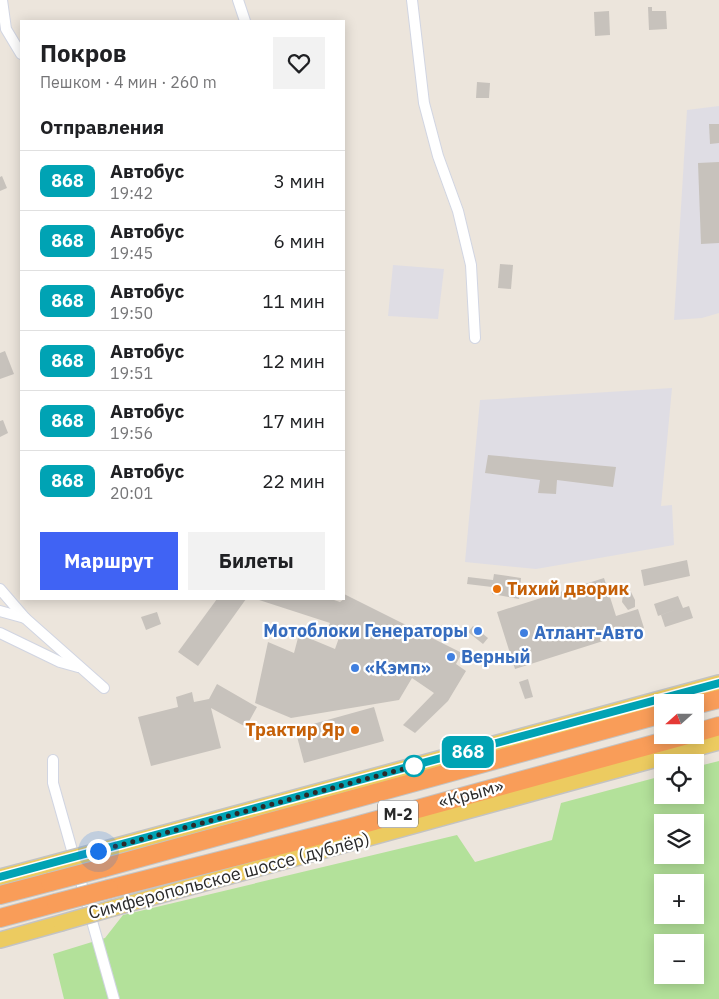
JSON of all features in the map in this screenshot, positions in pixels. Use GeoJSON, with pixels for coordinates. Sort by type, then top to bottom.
{"type":"FeatureCollection","features":[{"type":"Feature","properties":{"kind":"highway"},"geometry":{"type":"LineString","coordinates":[[704,703],[719,699]]}},
{"type":"Feature","properties":{"kind":"highway","name":"«Крым»"},"geometry":{"type":"LineString","coordinates":[[100,860],[654,716]]}},
{"type":"Feature","properties":{"kind":"highway"},"geometry":{"type":"LineString","coordinates":[[704,730],[719,726]]}},
{"type":"Feature","properties":{"kind":"highway","name":"«Крым»"},"geometry":{"type":"LineString","coordinates":[[0,918],[352,827],[654,744]]}},
{"type":"Feature","properties":{"kind":"highway","name":"М-2"},"geometry":{"type":"LineString","coordinates":[[0,895],[48,873],[100,860]]}},
{"type":"Feature","properties":{"kind":"main road"},"geometry":{"type":"LineString","coordinates":[[100,860],[719,683]]}},
{"type":"Feature","properties":{"kind":"main road","name":"Симферопольское шоссе (дублёр)"},"geometry":{"type":"LineString","coordinates":[[0,940],[719,742]]}},
{"type":"Feature","properties":{"kind":"main road"},"geometry":{"type":"LineString","coordinates":[[0,877],[48,873]]}},
{"type":"Feature","properties":{"kind":"street"},"geometry":{"type":"LineString","coordinates":[[2,0],[3,30],[20,53]]}},
{"type":"Feature","properties":{"kind":"street"},"geometry":{"type":"LineString","coordinates":[[238,0],[245,20]]}},
{"type":"Feature","properties":{"kind":"street"},"geometry":{"type":"LineString","coordinates":[[412,0],[424,103],[438,156],[458,210],[471,265],[475,338]]}},
{"type":"Feature","properties":{"kind":"street"},"geometry":{"type":"LineString","coordinates":[[0,589],[25,618],[104,688]]}},
{"type":"Feature","properties":{"kind":"street"},"geometry":{"type":"LineString","coordinates":[[0,611],[25,618]]}},
{"type":"Feature","properties":{"kind":"street"},"geometry":{"type":"LineString","coordinates":[[0,633],[60,662],[82,668]]}},
{"type":"Feature","properties":{"kind":"street"},"geometry":{"type":"LineString","coordinates":[[54,760],[53,783],[114,999]]}},
{"type":"Feature","properties":{"kind":"shaded area"},"geometry":{"type":"Polygon","coordinates":[[[719,106],[719,313],[702,318],[674,320],[687,110],[719,106]]]}},
{"type":"Feature","properties":{"kind":"shaded area"},"geometry":{"type":"Polygon","coordinates":[[[393,265],[444,269],[438,319],[388,316],[393,265]]]}},
{"type":"Feature","properties":{"kind":"shaded area"},"geometry":{"type":"Polygon","coordinates":[[[672,388],[661,506],[672,505],[674,545],[536,569],[465,562],[480,400],[672,388]]]}},
{"type":"Feature","properties":{"kind":"green space"},"geometry":{"type":"Polygon","coordinates":[[[719,761],[719,999],[64,999],[53,954],[105,938],[123,915],[457,835],[475,862],[552,840],[561,803],[654,778],[654,804],[704,804],[704,765],[719,761]]]}},
{"type":"Feature","properties":{"kind":"building"},"geometry":{"type":"Polygon","coordinates":[[[648,7],[652,7],[652,11],[666,11],[667,29],[649,30],[648,7]]]}},
{"type":"Feature","properties":{"kind":"building"},"geometry":{"type":"Polygon","coordinates":[[[609,11],[610,35],[595,36],[594,12],[609,11]]]}},
{"type":"Feature","properties":{"kind":"building"},"geometry":{"type":"Polygon","coordinates":[[[477,82],[490,83],[489,98],[476,98],[477,82]]]}},
{"type":"Feature","properties":{"kind":"building"},"geometry":{"type":"Polygon","coordinates":[[[709,124],[719,124],[719,143],[710,144],[709,124]]]}},
{"type":"Feature","properties":{"kind":"building"},"geometry":{"type":"Polygon","coordinates":[[[719,162],[719,243],[701,244],[698,163],[719,162]]]}},
{"type":"Feature","properties":{"kind":"building"},"geometry":{"type":"Polygon","coordinates":[[[2,176],[7,188],[0,191],[0,177],[2,176]]]}},
{"type":"Feature","properties":{"kind":"building"},"geometry":{"type":"Polygon","coordinates":[[[500,264],[513,265],[511,289],[498,288],[500,264]]]}},
{"type":"Feature","properties":{"kind":"building"},"geometry":{"type":"Polygon","coordinates":[[[5,351],[14,374],[0,379],[0,353],[5,351]]]}},
{"type":"Feature","properties":{"kind":"building"},"geometry":{"type":"Polygon","coordinates":[[[3,420],[8,433],[0,437],[0,421],[3,420]]]}},
{"type":"Feature","properties":{"kind":"building"},"geometry":{"type":"Polygon","coordinates":[[[488,455],[616,467],[613,487],[557,480],[556,494],[538,493],[540,480],[485,473],[488,455]]]}},
{"type":"Feature","properties":{"kind":"building"},"geometry":{"type":"Polygon","coordinates":[[[687,560],[690,576],[644,586],[641,570],[687,560]]]}},
{"type":"Feature","properties":{"kind":"building"},"geometry":{"type":"Polygon","coordinates":[[[494,574],[521,578],[519,599],[492,594],[492,587],[467,584],[468,577],[493,580],[494,574]]]}},
{"type":"Feature","properties":{"kind":"building"},"geometry":{"type":"Polygon","coordinates":[[[604,578],[616,616],[638,609],[644,628],[515,669],[497,612],[604,578]]]}},
{"type":"Feature","properties":{"kind":"building"},"geometry":{"type":"Polygon","coordinates":[[[631,592],[635,600],[635,607],[628,610],[622,602],[623,594],[631,592]]]}},
{"type":"Feature","properties":{"kind":"building"},"geometry":{"type":"Polygon","coordinates":[[[345,594],[462,653],[456,664],[466,671],[448,701],[415,733],[403,725],[434,693],[412,678],[399,700],[291,718],[255,703],[268,642],[294,653],[299,634],[335,649],[340,635],[327,629],[330,623],[259,600],[334,600],[340,602],[345,600],[345,594]]]}},
{"type":"Feature","properties":{"kind":"building"},"geometry":{"type":"Polygon","coordinates":[[[678,596],[683,608],[689,606],[693,618],[665,627],[661,615],[680,608],[658,616],[654,604],[678,596]]]}},
{"type":"Feature","properties":{"kind":"building"},"geometry":{"type":"Polygon","coordinates":[[[216,600],[245,600],[198,666],[178,652],[216,600]]]}},
{"type":"Feature","properties":{"kind":"building"},"geometry":{"type":"Polygon","coordinates":[[[157,612],[161,624],[146,630],[141,617],[157,612]]]}},
{"type":"Feature","properties":{"kind":"building"},"geometry":{"type":"Polygon","coordinates":[[[473,626],[488,638],[483,644],[468,632],[473,626]]]}},
{"type":"Feature","properties":{"kind":"building"},"geometry":{"type":"Polygon","coordinates":[[[528,679],[533,697],[525,699],[519,682],[528,679]]]}},
{"type":"Feature","properties":{"kind":"building"},"geometry":{"type":"Polygon","coordinates":[[[217,684],[257,707],[246,727],[211,708],[221,748],[151,766],[138,717],[178,707],[176,697],[192,692],[194,702],[209,699],[217,684]]]}},
{"type":"Feature","properties":{"kind":"building"},"geometry":{"type":"Polygon","coordinates":[[[374,707],[384,741],[304,763],[295,729],[374,707]]]}},
{"type":"Feature","properties":{"kind":"bus line","name":"868"},"geometry":{"type":"LineString","coordinates":[[0,877],[719,683]]}},
{"type":"Feature","properties":{"kind":"place","name":"Тихий дворик"},"geometry":{"type":"Point","coordinates":[497,589]}},
{"type":"Feature","properties":{"kind":"place","name":"Мотоблоки Генераторы"},"geometry":{"type":"Point","coordinates":[478,631]}},
{"type":"Feature","properties":{"kind":"place","name":"Атлант-Авто"},"geometry":{"type":"Point","coordinates":[524,633]}},
{"type":"Feature","properties":{"kind":"place","name":"Верный"},"geometry":{"type":"Point","coordinates":[451,657]}},
{"type":"Feature","properties":{"kind":"place","name":"«Кэмп»"},"geometry":{"type":"Point","coordinates":[355,668]}},
{"type":"Feature","properties":{"kind":"place","name":"Трактир Яр"},"geometry":{"type":"Point","coordinates":[355,730]}},
{"type":"Feature","properties":{"kind":"route"},"geometry":{"type":"LineString","coordinates":[[98,851],[414,766]]}}]}
